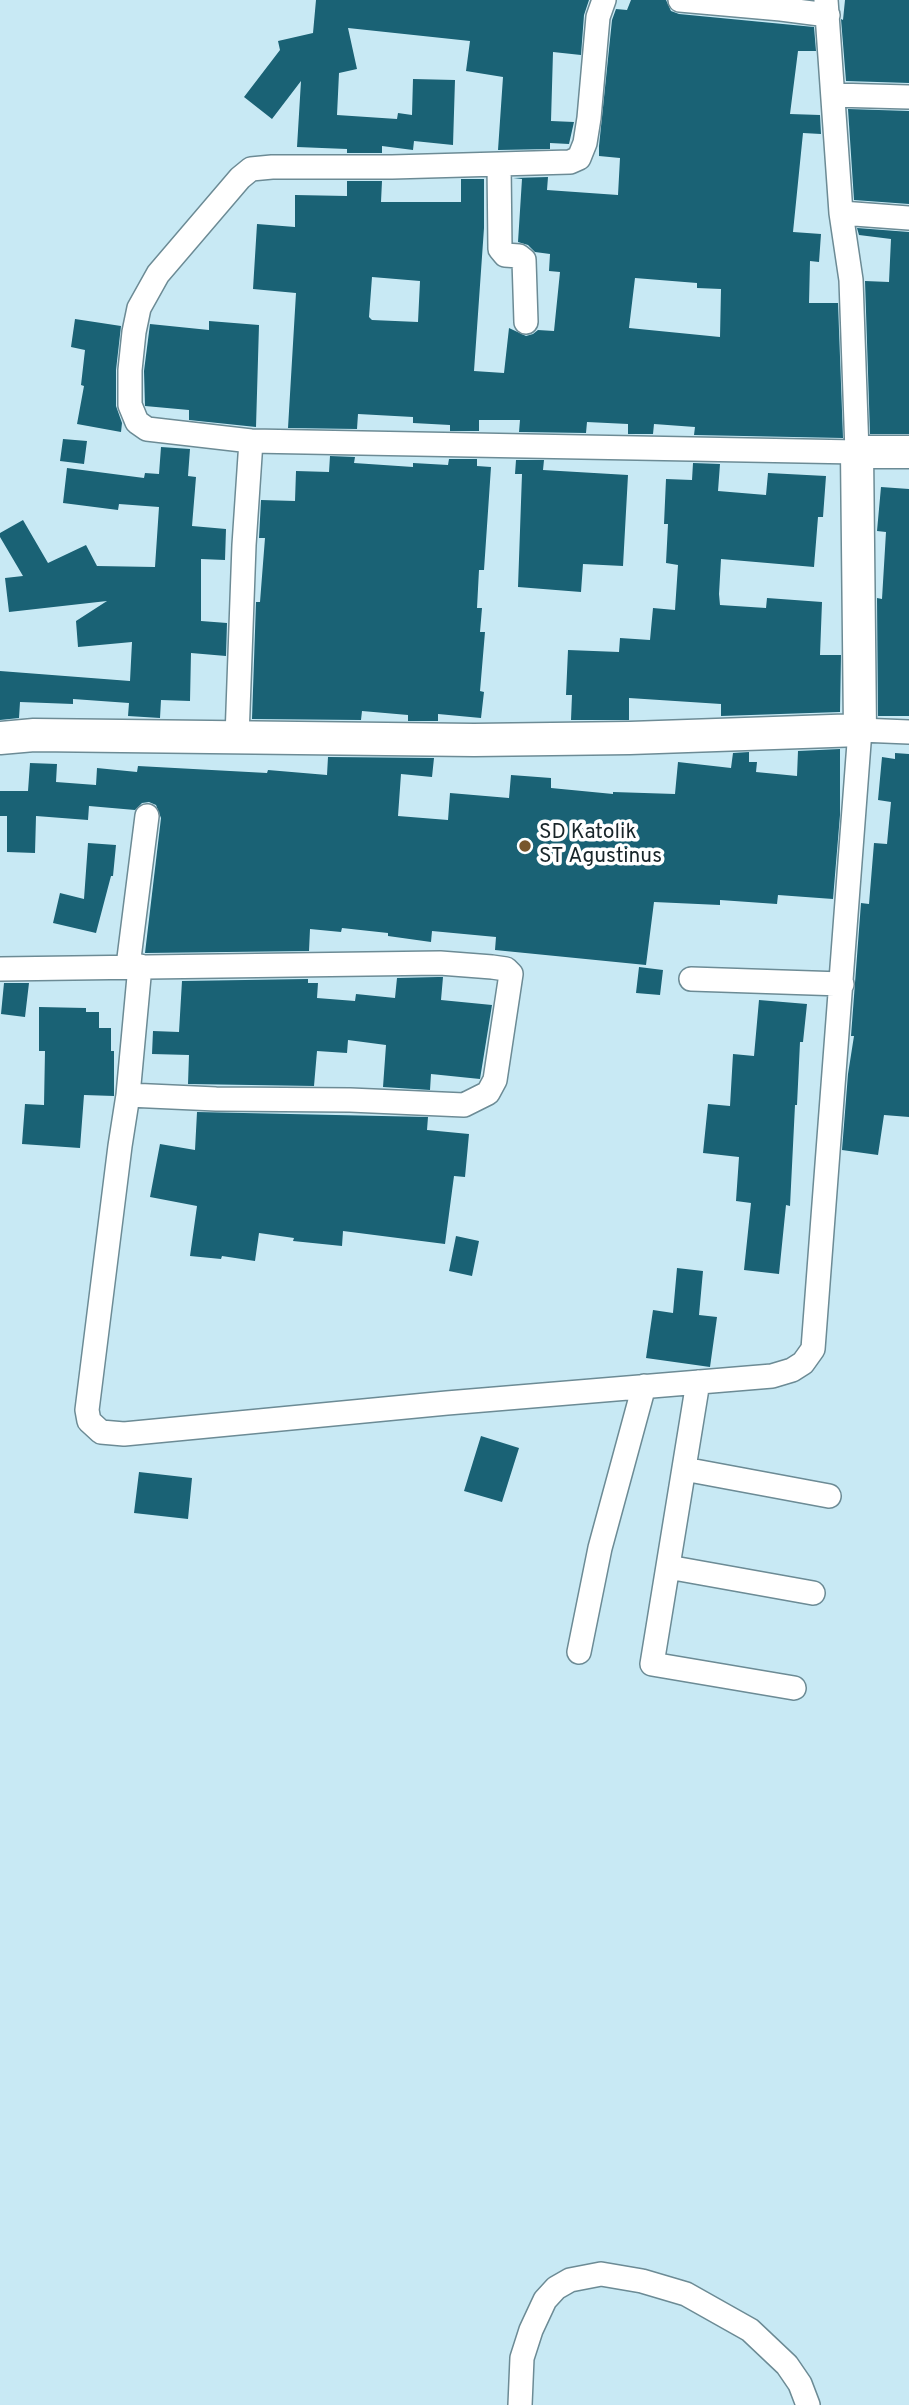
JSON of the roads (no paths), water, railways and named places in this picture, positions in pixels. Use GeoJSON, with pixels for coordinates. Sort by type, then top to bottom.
{"type":"FeatureCollection","features":[{"type":"Feature","properties":{"kind":"street"},"geometry":{"type":"LineString","coordinates":[[604,0],[598,16],[589,118],[585,143],[579,158],[570,162],[251,169],[222,196],[158,274],[139,308],[134,332],[130,405],[137,422],[147,429],[251,441],[909,452]]}},
{"type":"Feature","properties":{"kind":"street"},"geometry":{"type":"LineString","coordinates":[[147,816],[134,966],[128,1095],[87,1410],[89,1421],[101,1432],[124,1434],[772,1376],[792,1370],[803,1363],[813,1349],[860,730],[857,452],[851,280],[841,213],[827,8],[781,9],[680,0]]}},
{"type":"Feature","properties":{"kind":"street"},"geometry":{"type":"LineString","coordinates":[[833,95],[909,97]]}},
{"type":"Feature","properties":{"kind":"street"},"geometry":{"type":"LineString","coordinates":[[499,164],[500,248],[505,256],[521,257],[524,260],[526,322]]}},
{"type":"Feature","properties":{"kind":"street"},"geometry":{"type":"LineString","coordinates":[[841,213],[909,218]]}},
{"type":"Feature","properties":{"kind":"street"},"geometry":{"type":"LineString","coordinates":[[237,737],[251,441]]}},
{"type":"Feature","properties":{"kind":"street"},"geometry":{"type":"LineString","coordinates":[[0,738],[34,735],[591,738],[860,730],[909,732]]}},
{"type":"Feature","properties":{"kind":"street"},"geometry":{"type":"LineString","coordinates":[[0,969],[440,963],[506,969],[511,974],[495,1080],[488,1093],[464,1105],[128,1095]]}},
{"type":"Feature","properties":{"kind":"street"},"geometry":{"type":"LineString","coordinates":[[691,979],[842,984]]}},
{"type":"Feature","properties":{"kind":"street"},"geometry":{"type":"LineString","coordinates":[[698,1382],[652,1664],[794,1688]]}},
{"type":"Feature","properties":{"kind":"street"},"geometry":{"type":"LineString","coordinates":[[579,1652],[600,1548],[644,1386]]}},
{"type":"Feature","properties":{"kind":"street"},"geometry":{"type":"LineString","coordinates":[[684,1469],[829,1496]]}},
{"type":"Feature","properties":{"kind":"street"},"geometry":{"type":"LineString","coordinates":[[668,1567],[813,1593]]}},
{"type":"Feature","properties":{"kind":"street"},"geometry":{"type":"LineString","coordinates":[[520,2405],[522,2358],[545,2300],[556,2288],[569,2280],[601,2274],[642,2281],[686,2294],[750,2330],[787,2365],[800,2384],[807,2405]]}},
{"type":"Feature","properties":{"kind":"place","name":"SD Katolik ST Agustinus"},"geometry":{"type":"Point","coordinates":[525,846]}}]}
